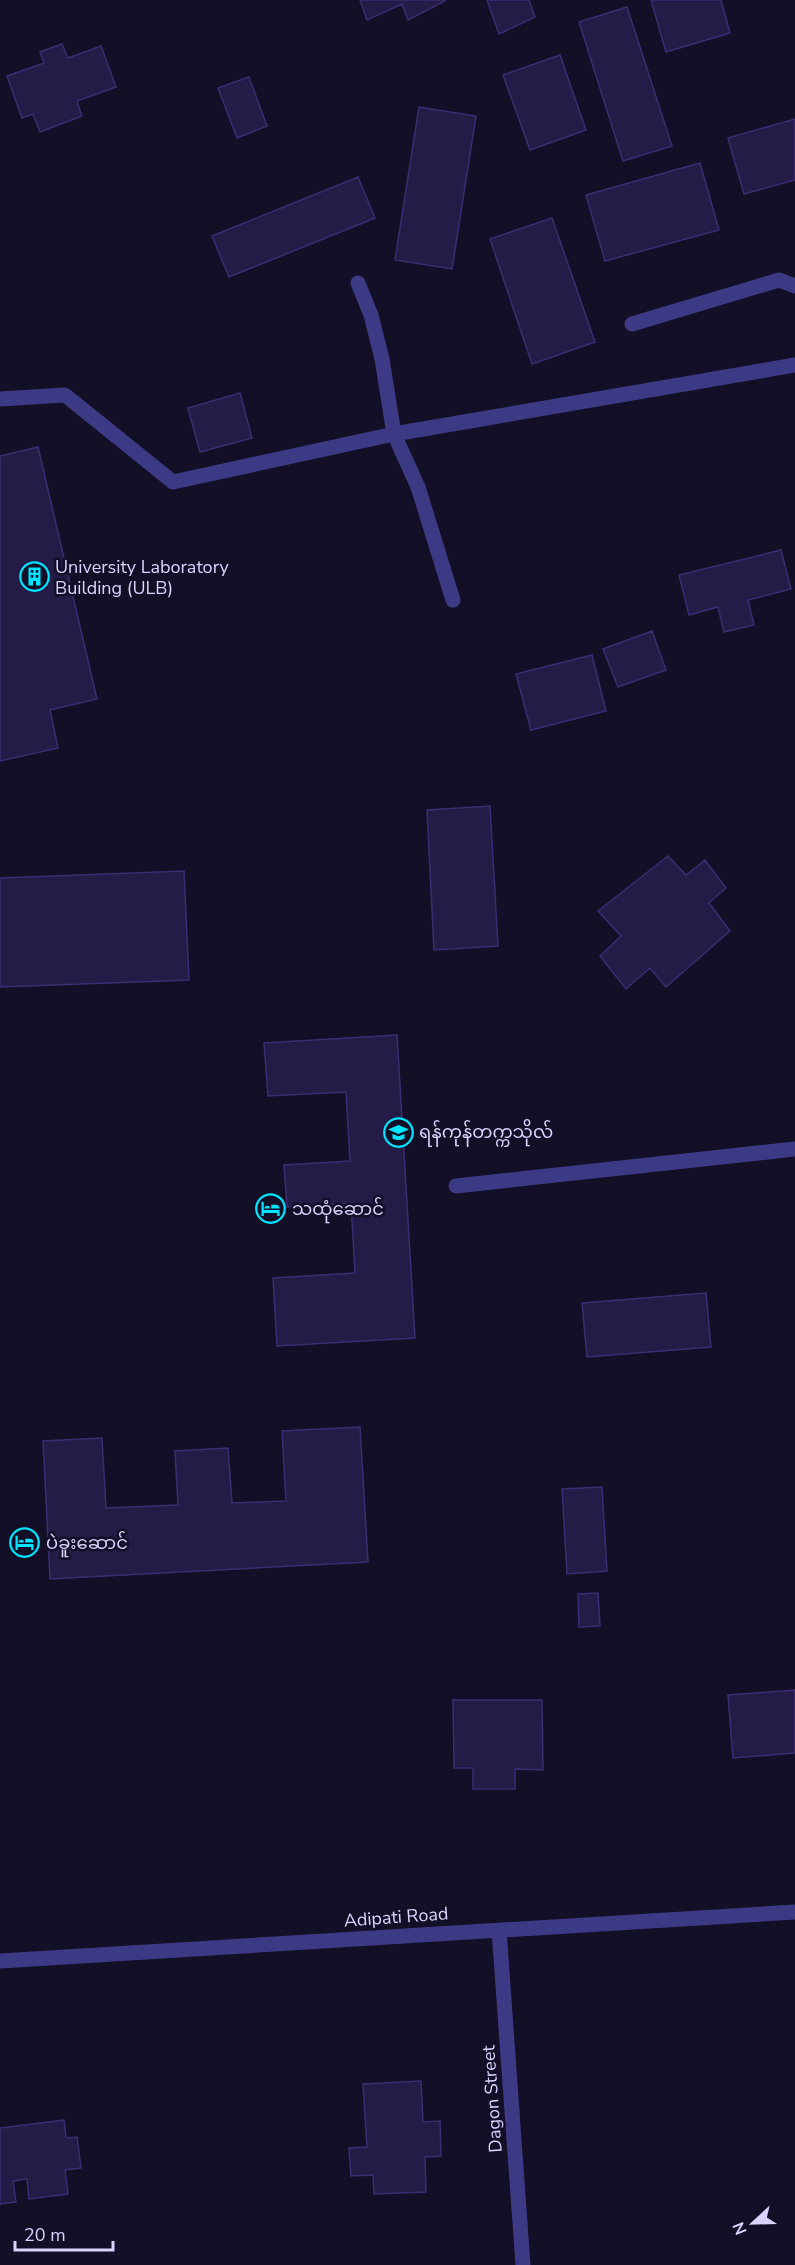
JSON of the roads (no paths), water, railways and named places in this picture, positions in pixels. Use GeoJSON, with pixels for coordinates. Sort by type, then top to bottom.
{"type":"FeatureCollection","features":[{"type":"Feature","properties":{"kind":"street"},"geometry":{"type":"LineString","coordinates":[[632,324],[779,280],[795,286]]}},
{"type":"Feature","properties":{"kind":"street"},"geometry":{"type":"LineString","coordinates":[[358,283],[371,315],[382,358],[394,434],[418,487],[453,600]]}},
{"type":"Feature","properties":{"kind":"street"},"geometry":{"type":"LineString","coordinates":[[0,399],[65,395],[173,482],[394,434],[795,365]]}},
{"type":"Feature","properties":{"kind":"street"},"geometry":{"type":"LineString","coordinates":[[456,1186],[795,1149]]}},
{"type":"Feature","properties":{"kind":"street","name":"Adipati Road"},"geometry":{"type":"LineString","coordinates":[[0,1961],[795,1912]]}},
{"type":"Feature","properties":{"kind":"street","name":"Dagon Street"},"geometry":{"type":"LineString","coordinates":[[499,1930],[523,2265]]}},
{"type":"Feature","properties":{"kind":"place","name":"University Laboratory Building (ULB)"},"geometry":{"type":"Point","coordinates":[34,577]}},
{"type":"Feature","properties":{"kind":"place","name":"ရန်ကုန်တက္ကသိုလ်"},"geometry":{"type":"Point","coordinates":[398,1132]}},
{"type":"Feature","properties":{"kind":"place","name":"သထုံဆောင်"},"geometry":{"type":"Point","coordinates":[271,1209]}},
{"type":"Feature","properties":{"kind":"place","name":"ပဲခူးဆောင်"},"geometry":{"type":"Point","coordinates":[25,1543]}}]}
